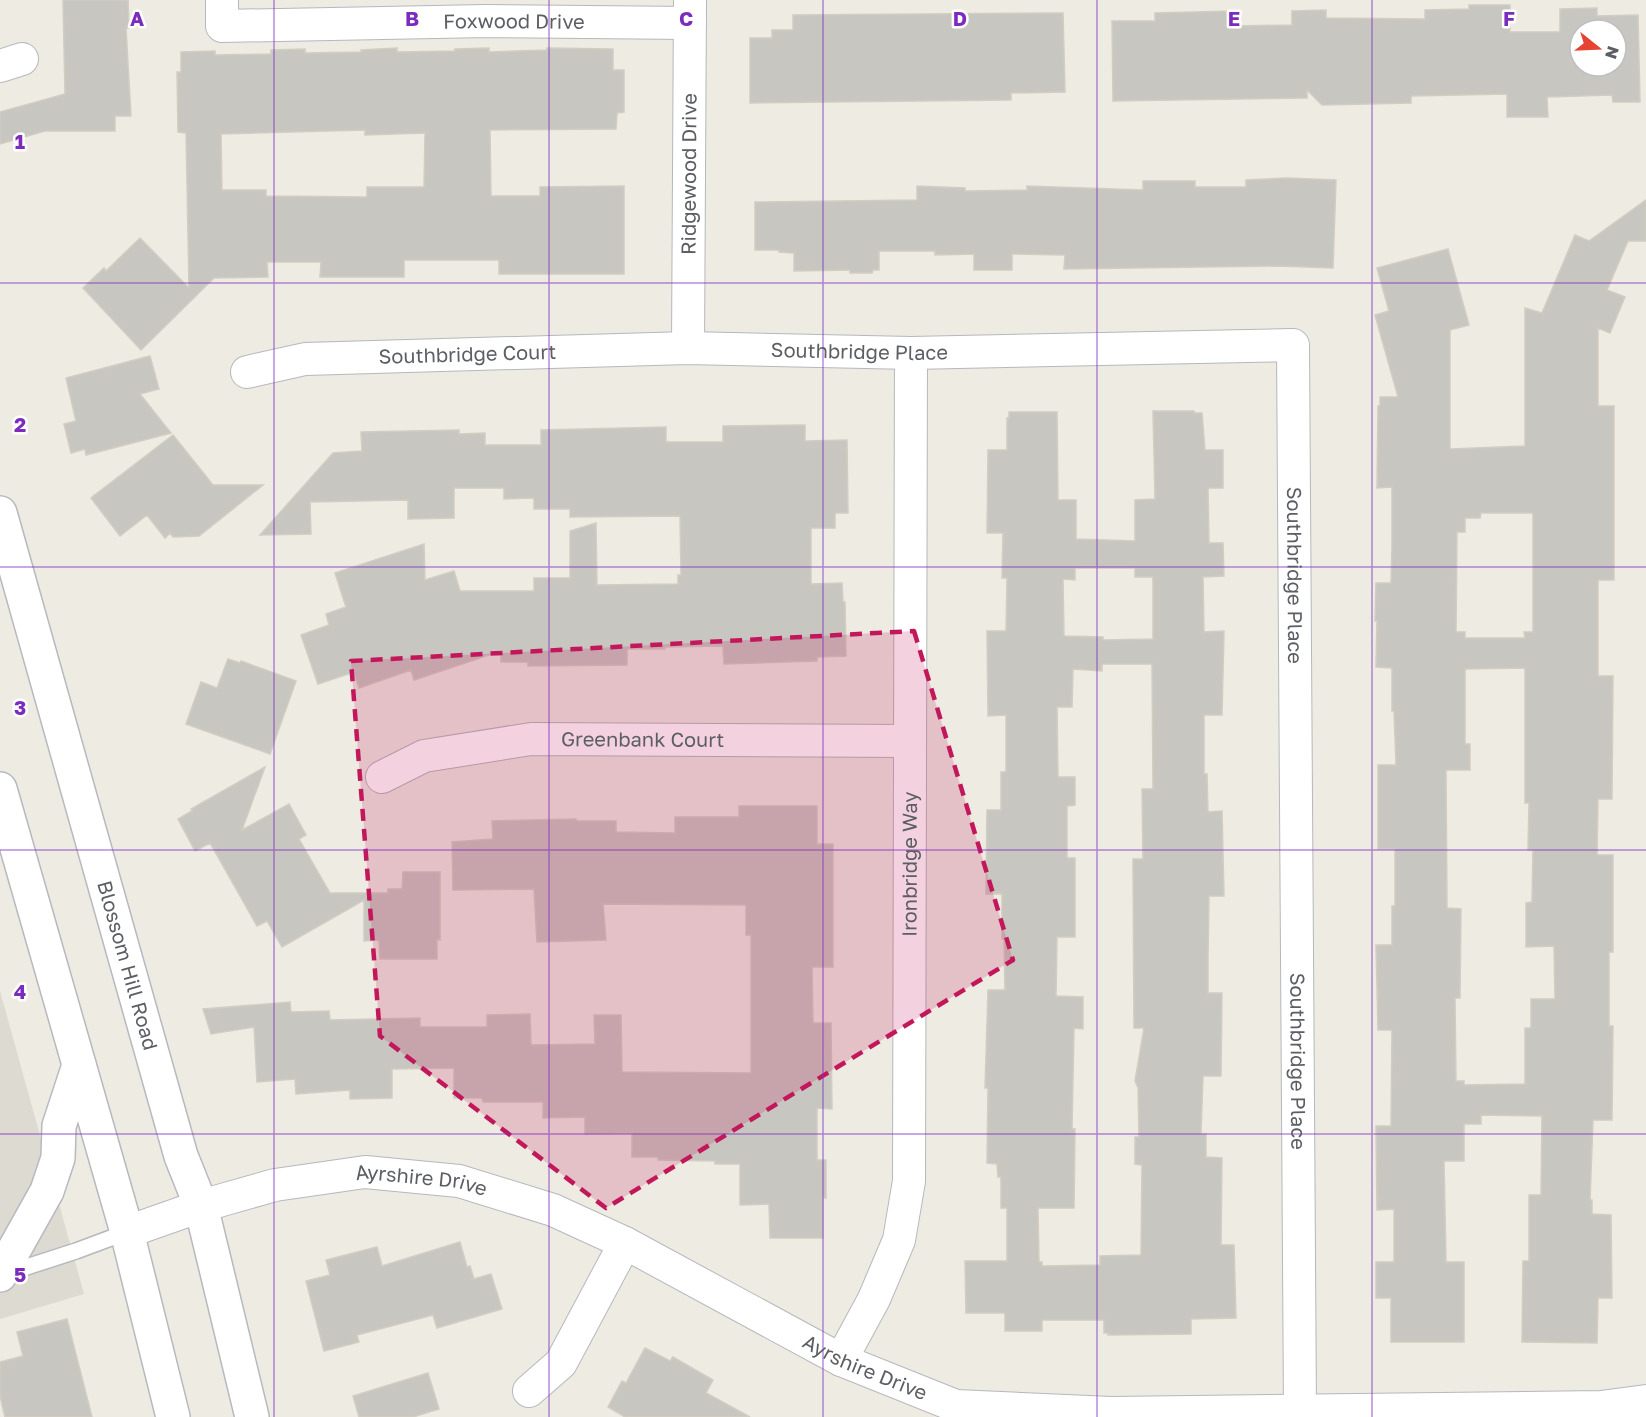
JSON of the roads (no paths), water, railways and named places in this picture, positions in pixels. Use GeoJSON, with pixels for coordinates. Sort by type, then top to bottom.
{"type":"FeatureCollection","features":[{"type":"Feature","properties":{"kind":"main road","name":"Blossom Hill Road"},"geometry":{"type":"LineString","coordinates":[[0,513],[181,1156],[201,1206],[252,1417]]}},
{"type":"Feature","properties":{"kind":"main road"},"geometry":{"type":"LineString","coordinates":[[0,789],[127,1232],[173,1417]]}},
{"type":"Feature","properties":{"kind":"main road"},"geometry":{"type":"LineString","coordinates":[[0,1275],[47,1191],[58,1158],[59,1126],[79,1065]]}},
{"type":"Feature","properties":{"kind":"street","name":"Foxwood Drive"},"geometry":{"type":"LineString","coordinates":[[222,0],[222,26],[486,10],[690,11]]}},
{"type":"Feature","properties":{"kind":"street","name":"Ridgewood Drive"},"geometry":{"type":"LineString","coordinates":[[688,348],[690,11]]}},
{"type":"Feature","properties":{"kind":"street","name":"Southbridge Place"},"geometry":{"type":"LineString","coordinates":[[688,348],[911,353],[1293,345],[1300,1411]]}},
{"type":"Feature","properties":{"kind":"street","name":"Southbridge Court"},"geometry":{"type":"LineString","coordinates":[[247,372],[305,359],[688,348]]}},
{"type":"Feature","properties":{"kind":"street","name":"Ironbridge Way"},"geometry":{"type":"LineString","coordinates":[[841,1360],[874,1299],[899,1240],[909,1181],[911,353]]}},
{"type":"Feature","properties":{"kind":"street","name":"Greenbank Court"},"geometry":{"type":"LineString","coordinates":[[382,777],[424,756],[531,739],[910,741]]}},
{"type":"Feature","properties":{"kind":"street","name":"Ayrshire Drive"},"geometry":{"type":"LineString","coordinates":[[127,1232],[201,1206],[275,1185],[364,1172],[459,1181],[553,1210],[625,1243],[841,1360],[956,1406],[1111,1415],[1600,1407],[1646,1401]]}},
{"type":"Feature","properties":{"kind":"street"},"geometry":{"type":"LineString","coordinates":[[529,1391],[561,1364],[625,1243]]}},
{"type":"Feature","properties":{"kind":"lane"},"geometry":{"type":"LineString","coordinates":[[0,1275],[127,1232]]}}]}
